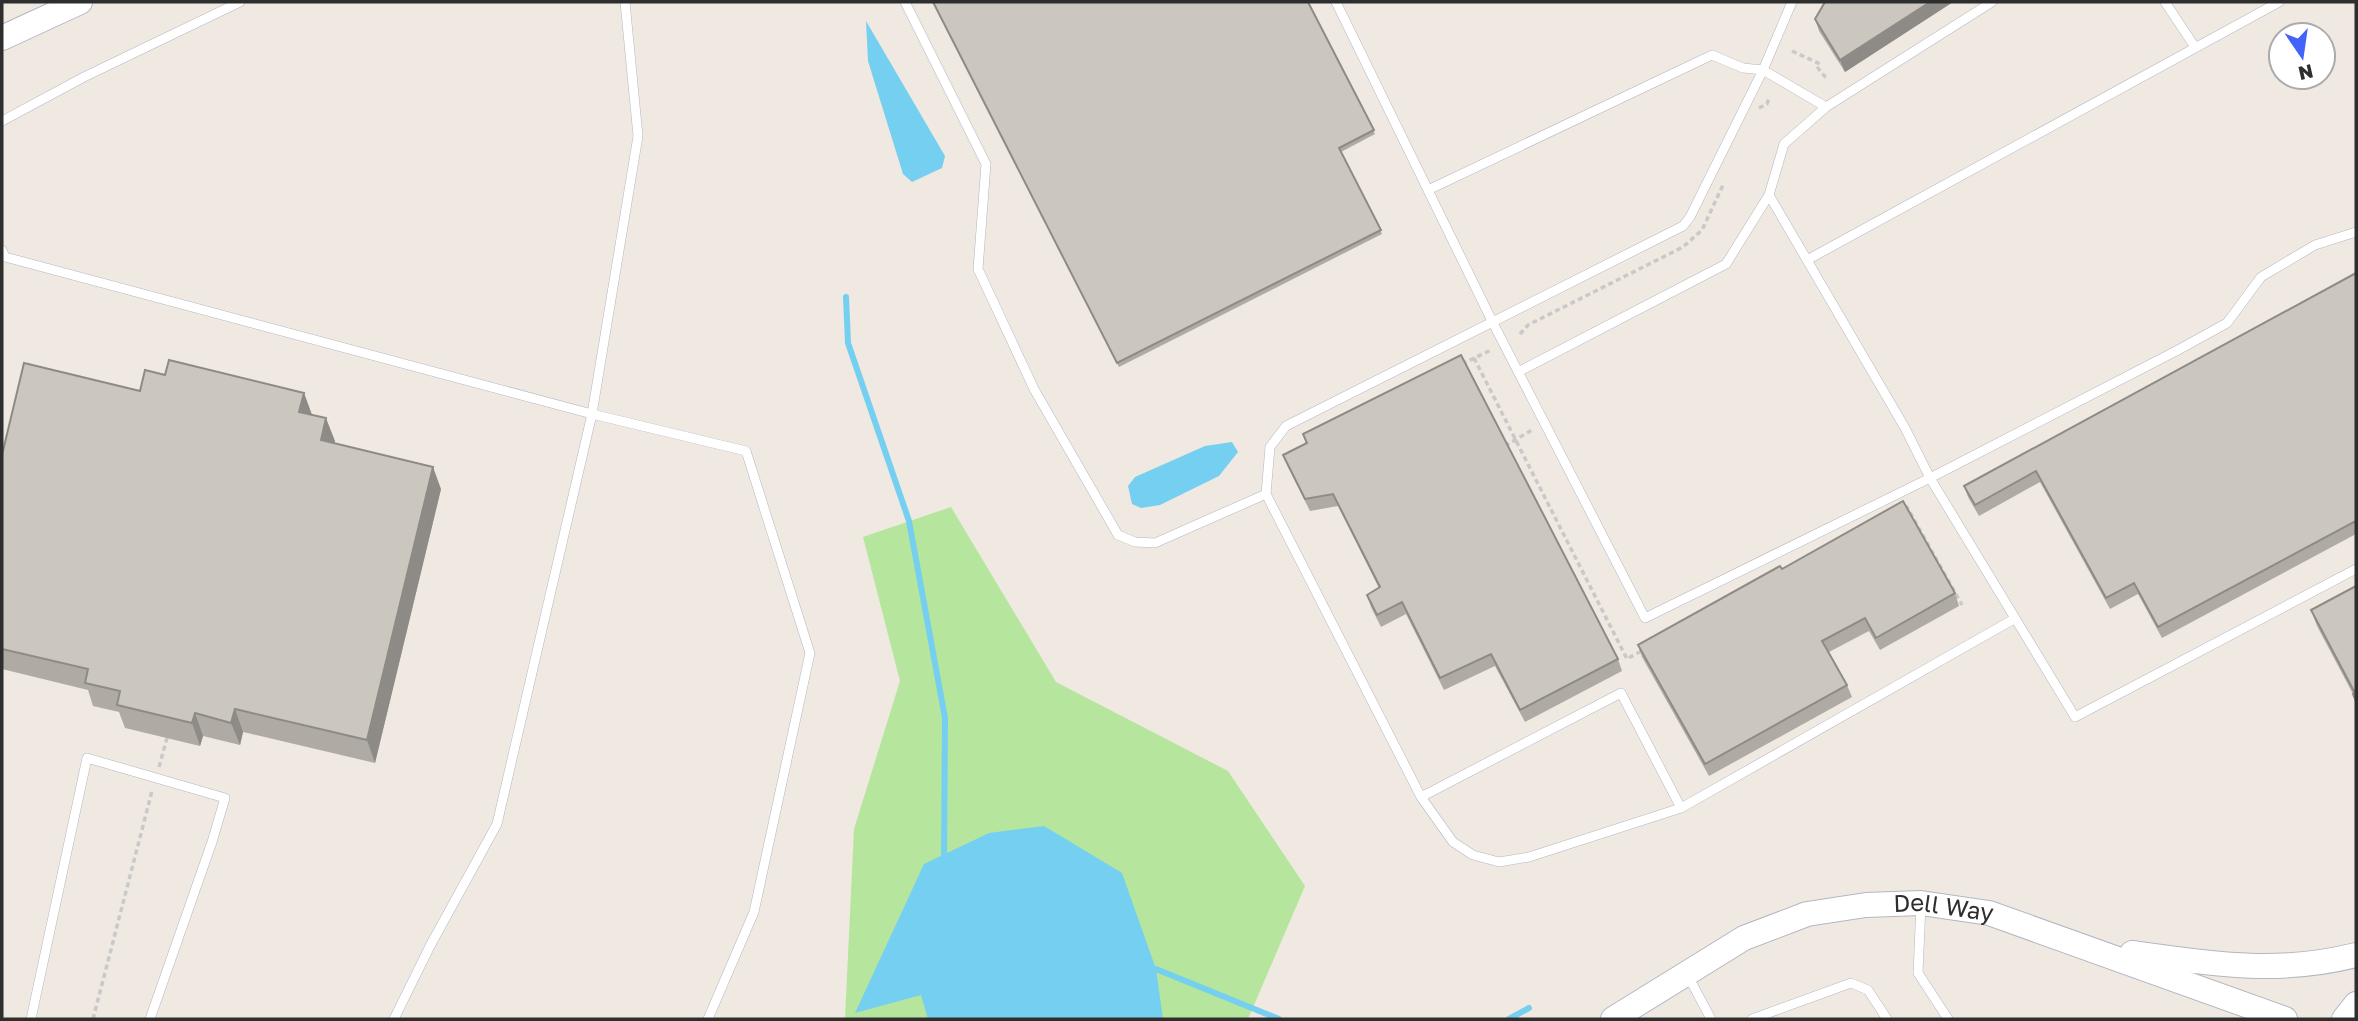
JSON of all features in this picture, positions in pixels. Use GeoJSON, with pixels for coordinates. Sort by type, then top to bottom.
{"type":"FeatureCollection","features":[{"type":"Feature","properties":{"kind":"street"},"geometry":{"type":"LineString","coordinates":[[2,38],[79,2]]}},
{"type":"Feature","properties":{"kind":"street","name":"Dell Way"},"geometry":{"type":"LineString","coordinates":[[1613,1019],[1744,938],[1807,915],[1866,905],[1921,903],[1989,913],[2285,1019]]}},
{"type":"Feature","properties":{"kind":"street"},"geometry":{"type":"LineString","coordinates":[[2081,945],[2240,967],[2302,966],[2356,955]]}},
{"type":"Feature","properties":{"kind":"street"},"geometry":{"type":"LineString","coordinates":[[2344,1019],[2356,1004]]}},
{"type":"Feature","properties":{"kind":"lane"},"geometry":{"type":"LineString","coordinates":[[2,121],[240,2]]}},
{"type":"Feature","properties":{"kind":"lane"},"geometry":{"type":"LineString","coordinates":[[394,1019],[430,946],[497,824],[592,414],[638,136],[625,2]]}},
{"type":"Feature","properties":{"kind":"lane"},"geometry":{"type":"LineString","coordinates":[[905,2],[986,164],[978,269],[1034,389],[1118,535],[1135,542],[1155,543],[1266,494]]}},
{"type":"Feature","properties":{"kind":"lane"},"geometry":{"type":"LineString","coordinates":[[1336,2],[1493,323],[1645,618],[1930,478],[2227,323],[2261,277],[2315,245],[2356,232]]}},
{"type":"Feature","properties":{"kind":"lane"},"geometry":{"type":"LineString","coordinates":[[1792,2],[1763,70],[1683,226],[1286,426],[1270,447],[1266,494],[1421,797],[1453,842],[1473,855],[1499,862],[1529,857],[1681,808],[2014,619]]}},
{"type":"Feature","properties":{"kind":"lane"},"geometry":{"type":"LineString","coordinates":[[1518,372],[1726,264],[1769,195],[1784,144],[1826,107],[1993,2]]}},
{"type":"Feature","properties":{"kind":"lane"},"geometry":{"type":"LineString","coordinates":[[2165,2],[2195,47]]}},
{"type":"Feature","properties":{"kind":"lane"},"geometry":{"type":"LineString","coordinates":[[1807,260],[2279,2]]}},
{"type":"Feature","properties":{"kind":"lane"},"geometry":{"type":"LineString","coordinates":[[1427,190],[1712,55],[1744,68],[1763,70],[1826,107]]}},
{"type":"Feature","properties":{"kind":"lane"},"geometry":{"type":"LineString","coordinates":[[1769,195],[1905,428],[1930,478],[2075,717],[2356,569]]}},
{"type":"Feature","properties":{"kind":"lane"},"geometry":{"type":"LineString","coordinates":[[2,250],[5,257],[592,414],[746,451],[810,653],[754,912],[708,1019]]}},
{"type":"Feature","properties":{"kind":"lane"},"geometry":{"type":"LineString","coordinates":[[1421,797],[1621,693],[1681,808]]}},
{"type":"Feature","properties":{"kind":"lane"},"geometry":{"type":"LineString","coordinates":[[31,1019],[87,758],[225,798],[149,1019]]}},
{"type":"Feature","properties":{"kind":"lane"},"geometry":{"type":"LineString","coordinates":[[1921,903],[1918,973],[1948,1019]]}},
{"type":"Feature","properties":{"kind":"lane"},"geometry":{"type":"LineString","coordinates":[[1686,972],[1711,1019]]}},
{"type":"Feature","properties":{"kind":"lane"},"geometry":{"type":"LineString","coordinates":[[1752,1019],[1851,983],[1868,990],[1887,1019]]}},
{"type":"Feature","properties":{"kind":"path"},"geometry":{"type":"LineString","coordinates":[[1792,51],[1820,64],[1818,68],[1826,78]]}},
{"type":"Feature","properties":{"kind":"path"},"geometry":{"type":"LineString","coordinates":[[1461,364],[1491,350]]}},
{"type":"Feature","properties":{"kind":"path"},"geometry":{"type":"LineString","coordinates":[[1474,358],[1628,659],[1652,645]]}},
{"type":"Feature","properties":{"kind":"path"},"geometry":{"type":"LineString","coordinates":[[1505,446],[1532,430]]}},
{"type":"Feature","properties":{"kind":"path"},"geometry":{"type":"LineString","coordinates":[[1895,514],[1907,507],[1962,605]]}},
{"type":"Feature","properties":{"kind":"path"},"geometry":{"type":"LineString","coordinates":[[93,1019],[167,738]]}},
{"type":"Feature","properties":{"kind":"green space"},"geometry":{"type":"Polygon","coordinates":[[[951,507],[1056,682],[1228,771],[1305,886],[1248,1019],[845,1019],[854,829],[900,681],[863,537],[951,507]]]}},
{"type":"Feature","properties":{"kind":"water"},"geometry":{"type":"Polygon","coordinates":[[[866,21],[945,156],[942,168],[912,182],[903,174],[868,61],[866,21]]]}},
{"type":"Feature","properties":{"kind":"water"},"geometry":{"type":"Polygon","coordinates":[[[1232,442],[1238,452],[1219,476],[1160,505],[1141,508],[1132,504],[1128,486],[1135,477],[1205,446],[1232,442]]]}},
{"type":"Feature","properties":{"kind":"water"},"geometry":{"type":"Polygon","coordinates":[[[1044,826],[1122,873],[1156,969],[1163,1019],[928,1019],[921,995],[855,1013],[924,864],[989,833],[1044,826]]]}},
{"type":"Feature","properties":{"kind":"building"},"geometry":{"type":"Polygon","coordinates":[[[933,2],[1308,2],[1374,130],[1339,148],[1381,230],[1117,363],[933,2]]]}},
{"type":"Feature","properties":{"kind":"building"},"geometry":{"type":"Polygon","coordinates":[[[1825,2],[1930,2],[1840,60],[1815,19],[1825,2]]]}},
{"type":"Feature","properties":{"kind":"building"},"geometry":{"type":"Polygon","coordinates":[[[2356,273],[2356,521],[2158,627],[2134,583],[2106,598],[2036,471],[1975,505],[1964,486],[2356,273]]]}},
{"type":"Feature","properties":{"kind":"building"},"geometry":{"type":"Polygon","coordinates":[[[1461,355],[1618,659],[1520,710],[1491,654],[1440,678],[1402,602],[1377,615],[1367,595],[1380,587],[1333,494],[1305,499],[1283,455],[1307,443],[1303,434],[1461,355]]]}},
{"type":"Feature","properties":{"kind":"building"},"geometry":{"type":"Polygon","coordinates":[[[169,360],[304,393],[299,412],[326,418],[321,440],[433,467],[367,740],[235,709],[231,723],[195,713],[192,723],[117,705],[120,691],[85,683],[88,669],[2,649],[2,455],[24,363],[140,391],[145,370],[165,375],[169,360]]]}},
{"type":"Feature","properties":{"kind":"building"},"geometry":{"type":"Polygon","coordinates":[[[1903,501],[1955,593],[1876,638],[1865,618],[1822,641],[1847,685],[1705,764],[1638,645],[1903,501]]]}},
{"type":"Feature","properties":{"kind":"building"},"geometry":{"type":"Polygon","coordinates":[[[2356,586],[2356,701],[2353,694],[2355,693],[2311,610],[2356,586]]]}},
{"type":"Feature","properties":{"kind":"waterway"},"geometry":{"type":"LineString","coordinates":[[846,297],[848,343],[909,521],[945,718],[944,863]]}},
{"type":"Feature","properties":{"kind":"waterway"},"geometry":{"type":"LineString","coordinates":[[1151,970],[1156,969],[1279,1019]]}},
{"type":"Feature","properties":{"kind":"waterway"},"geometry":{"type":"LineString","coordinates":[[1509,1019],[1529,1008]]}}]}
